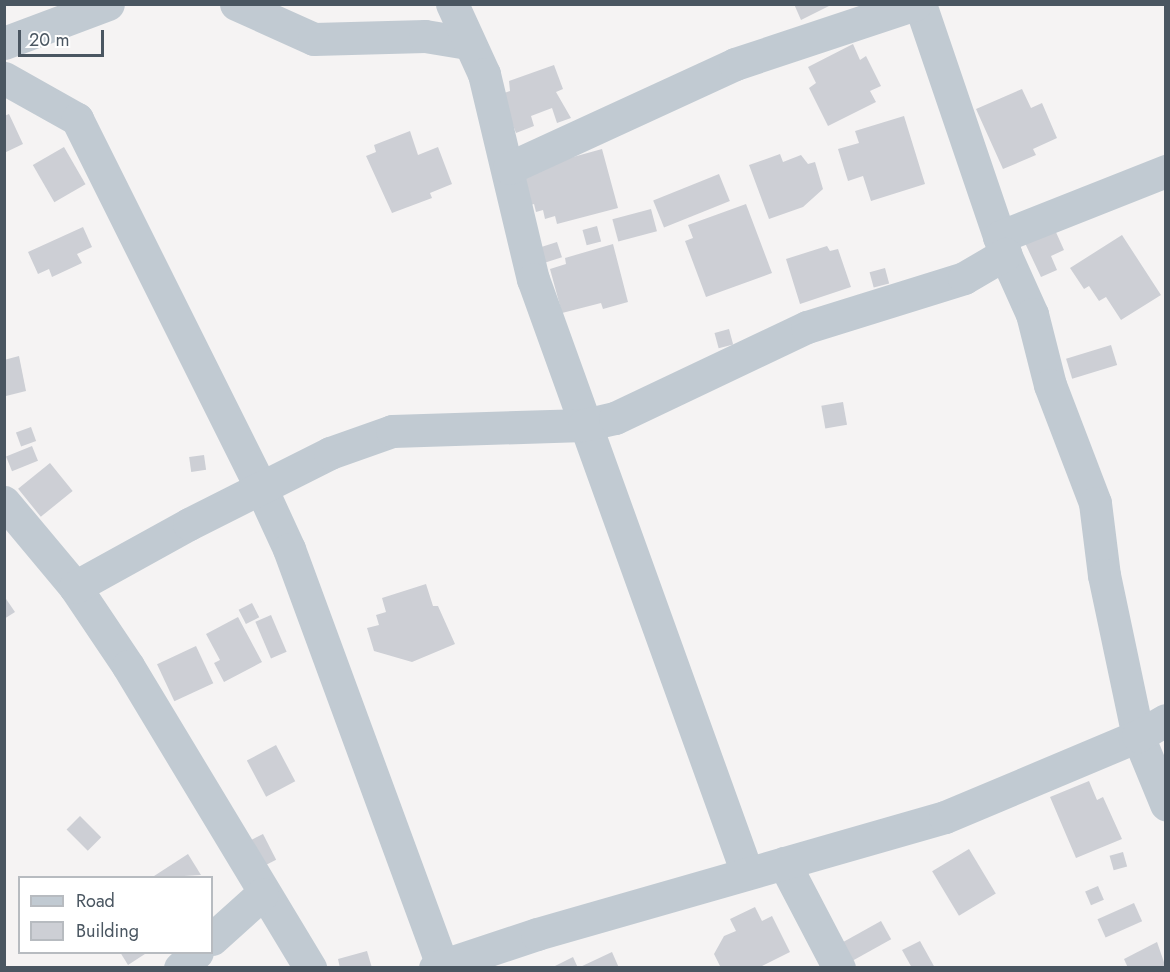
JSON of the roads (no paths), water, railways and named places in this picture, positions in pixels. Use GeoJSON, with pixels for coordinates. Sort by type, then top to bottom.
{"type":"FeatureCollection","features":[{"type":"Feature","properties":{"kind":"street"},"geometry":{"type":"LineString","coordinates":[[4,43],[108,4]]}},
{"type":"Feature","properties":{"kind":"street"},"geometry":{"type":"LineString","coordinates":[[236,4],[314,39],[425,36],[468,43]]}},
{"type":"Feature","properties":{"kind":"street"},"geometry":{"type":"LineString","coordinates":[[452,4],[484,74],[509,168],[533,279],[747,873]]}},
{"type":"Feature","properties":{"kind":"street"},"geometry":{"type":"LineString","coordinates":[[509,168],[735,64],[915,4]]}},
{"type":"Feature","properties":{"kind":"street"},"geometry":{"type":"LineString","coordinates":[[920,4],[1002,245],[1032,314],[1050,384],[1095,503],[1104,575],[1152,728],[1166,804]]}},
{"type":"Feature","properties":{"kind":"street"},"geometry":{"type":"LineString","coordinates":[[4,78],[77,119],[261,488],[289,549],[438,966],[747,873],[945,818],[1152,728]]}},
{"type":"Feature","properties":{"kind":"street"},"geometry":{"type":"LineString","coordinates":[[75,587],[330,453],[392,431],[584,425],[652,402],[807,327],[964,278],[1002,245],[1166,171]]}},
{"type":"Feature","properties":{"kind":"street"},"geometry":{"type":"LineString","coordinates":[[4,502],[75,587],[128,666],[262,894],[309,968]]}},
{"type":"Feature","properties":{"kind":"street"},"geometry":{"type":"LineString","coordinates":[[784,863],[839,968]]}},
{"type":"Feature","properties":{"kind":"street"},"geometry":{"type":"LineString","coordinates":[[213,938],[262,894]]}},
{"type":"Feature","properties":{"kind":"street"},"geometry":{"type":"LineString","coordinates":[[180,968],[195,954]]}}]}
